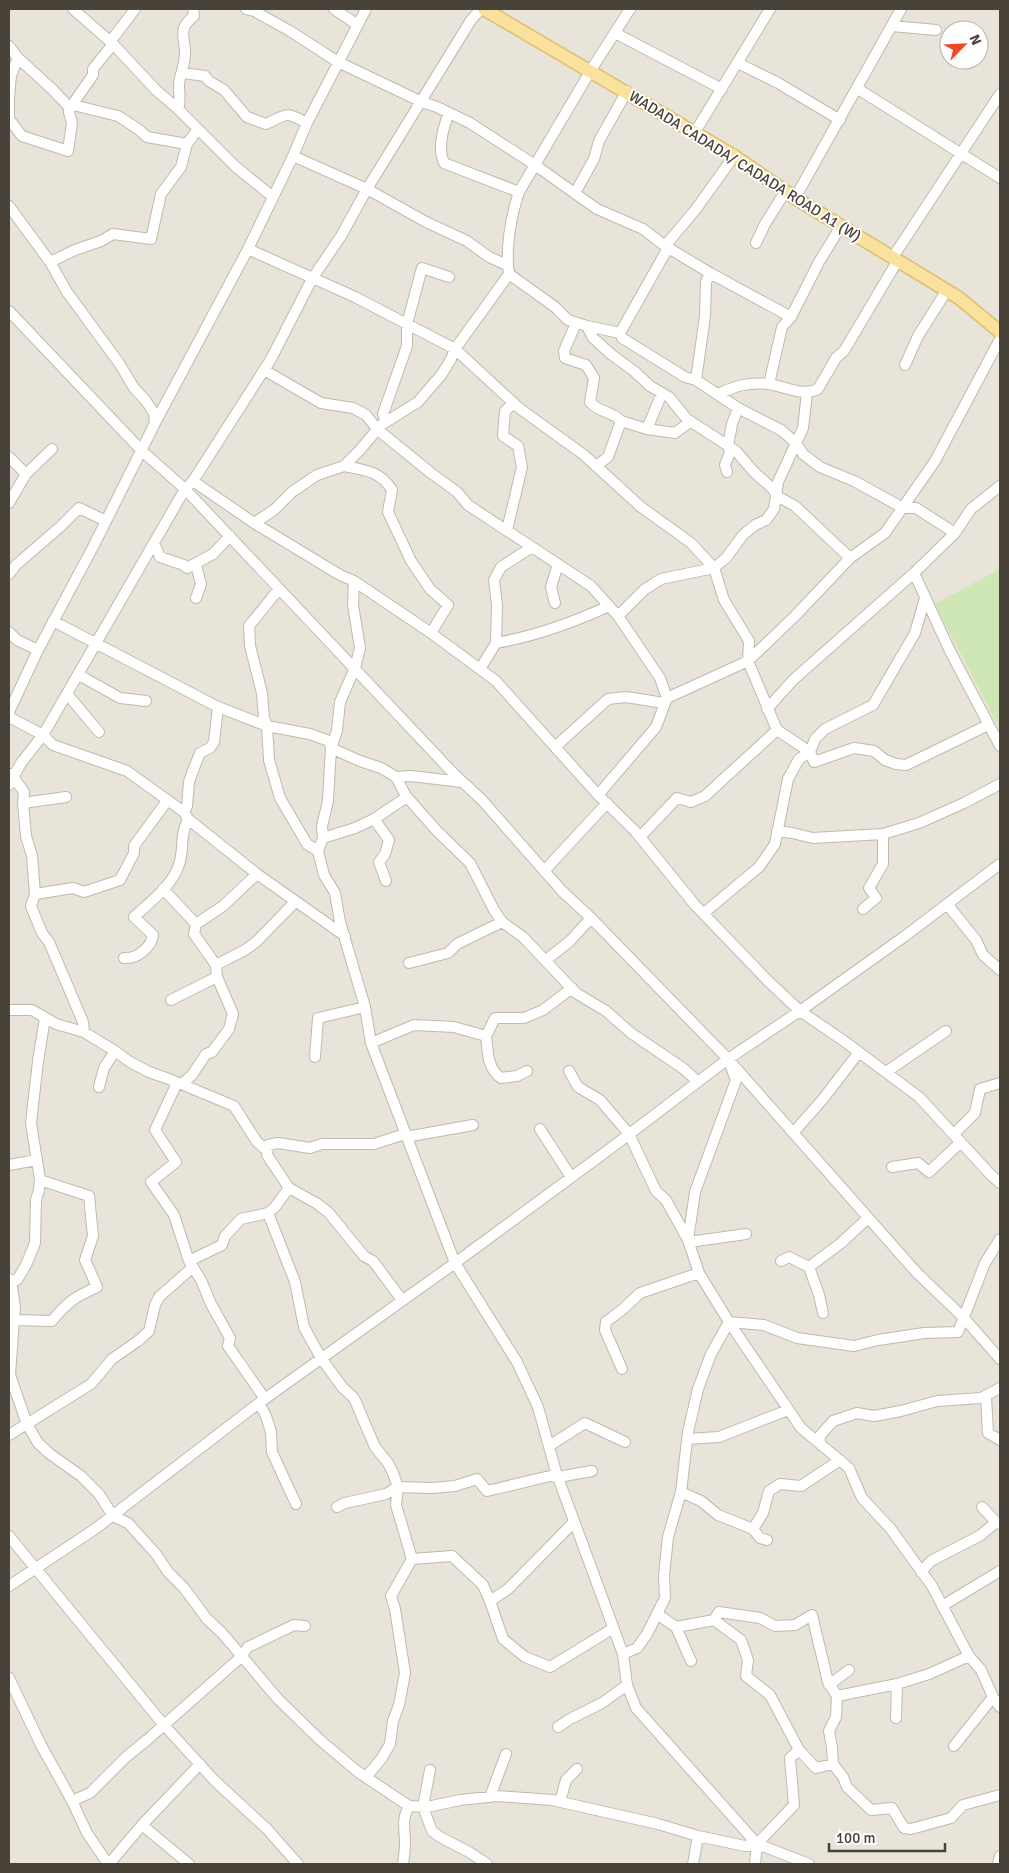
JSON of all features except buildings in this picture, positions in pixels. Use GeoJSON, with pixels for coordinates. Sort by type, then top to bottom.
{"type":"FeatureCollection","features":[{"type":"Feature","properties":{"kind":"main road","name":"WADADA CADADA/ CADADA ROAD A1 (W)"},"geometry":{"type":"LineString","coordinates":[[483,9],[591,70],[734,156],[790,195],[947,290],[1000,332]]}},
{"type":"Feature","properties":{"kind":"street"},"geometry":{"type":"LineString","coordinates":[[73,9],[112,43],[156,90],[236,167],[273,197]]}},
{"type":"Feature","properties":{"kind":"street"},"geometry":{"type":"LineString","coordinates":[[18,58],[11,75],[9,119],[22,136],[68,151],[72,123],[69,112],[71,106],[93,75],[93,69],[135,9]]}},
{"type":"Feature","properties":{"kind":"street"},"geometry":{"type":"LineString","coordinates":[[178,110],[180,102],[180,77],[183,73],[185,53],[182,36],[188,22],[194,16],[193,9]]}},
{"type":"Feature","properties":{"kind":"street"},"geometry":{"type":"LineString","coordinates":[[246,9],[254,11],[290,31],[338,62],[470,123],[535,165],[597,209],[643,229],[666,247],[791,317]]}},
{"type":"Feature","properties":{"kind":"street"},"geometry":{"type":"LineString","coordinates":[[334,9],[358,25]]}},
{"type":"Feature","properties":{"kind":"street"},"geometry":{"type":"LineString","coordinates":[[9,712],[38,650],[142,451],[155,422],[248,249],[307,123],[366,9]]}},
{"type":"Feature","properties":{"kind":"street"},"geometry":{"type":"LineString","coordinates":[[84,1032],[83,1022],[49,942],[42,933],[31,906],[35,894],[32,856],[26,836],[24,792],[10,778],[43,735],[98,643],[154,542],[264,370],[312,279],[341,236],[367,189],[471,20],[483,9]]}},
{"type":"Feature","properties":{"kind":"street"},"geometry":{"type":"LineString","coordinates":[[254,523],[274,510],[292,492],[317,476],[344,466],[381,425],[418,402],[442,374],[451,359],[454,349],[508,270],[512,212],[519,192],[591,70],[630,9]]}},
{"type":"Feature","properties":{"kind":"street"},"geometry":{"type":"LineString","coordinates":[[695,132],[770,9]]}},
{"type":"Feature","properties":{"kind":"street"},"geometry":{"type":"LineString","coordinates":[[756,244],[765,224],[790,195],[840,120],[901,9]]}},
{"type":"Feature","properties":{"kind":"street"},"geometry":{"type":"LineString","coordinates":[[892,26],[936,30]]}},
{"type":"Feature","properties":{"kind":"street"},"geometry":{"type":"LineString","coordinates":[[615,33],[722,89]]}},
{"type":"Feature","properties":{"kind":"street"},"geometry":{"type":"LineString","coordinates":[[9,46],[18,58],[71,106],[118,116],[148,137],[187,144]]}},
{"type":"Feature","properties":{"kind":"street"},"geometry":{"type":"LineString","coordinates":[[738,63],[778,83],[840,120]]}},
{"type":"Feature","properties":{"kind":"street"},"geometry":{"type":"LineString","coordinates":[[183,73],[205,76],[209,81],[224,90],[247,118],[266,124],[282,115],[295,117],[307,123]]}},
{"type":"Feature","properties":{"kind":"street"},"geometry":{"type":"LineString","coordinates":[[858,89],[1000,178]]}},
{"type":"Feature","properties":{"kind":"street"},"geometry":{"type":"LineString","coordinates":[[575,193],[594,159],[599,141],[626,91]]}},
{"type":"Feature","properties":{"kind":"street"},"geometry":{"type":"LineString","coordinates":[[718,394],[738,385],[769,384],[807,393],[821,387],[836,358],[844,351],[896,259],[1000,94]]}},
{"type":"Feature","properties":{"kind":"street"},"geometry":{"type":"LineString","coordinates":[[449,113],[444,126],[440,155],[444,163],[519,192]]}},
{"type":"Feature","properties":{"kind":"street"},"geometry":{"type":"LineString","coordinates":[[50,262],[75,250],[102,241],[113,234],[146,240],[150,239],[161,194],[180,167],[187,144],[198,129]]}},
{"type":"Feature","properties":{"kind":"street"},"geometry":{"type":"LineString","coordinates":[[293,156],[367,189],[426,222],[467,240],[555,306],[568,320],[620,333]]}},
{"type":"Feature","properties":{"kind":"street"},"geometry":{"type":"LineString","coordinates":[[620,333],[666,247],[734,156]]}},
{"type":"Feature","properties":{"kind":"street"},"geometry":{"type":"LineString","coordinates":[[9,206],[50,262],[67,292],[119,363],[134,388],[146,401],[154,414],[155,422]]}},
{"type":"Feature","properties":{"kind":"street"},"geometry":{"type":"LineString","coordinates":[[769,384],[782,327],[791,317],[819,262],[841,226]]}},
{"type":"Feature","properties":{"kind":"street"},"geometry":{"type":"LineString","coordinates":[[248,249],[355,297],[454,349],[514,403],[584,455],[641,507],[691,543],[714,568],[724,600],[749,641],[748,661],[777,730],[810,752],[814,762],[854,748],[874,751],[885,760],[906,765],[988,725]]}},
{"type":"Feature","properties":{"kind":"street"},"geometry":{"type":"LineString","coordinates":[[386,421],[384,414],[407,346],[407,324],[422,268],[449,277]]}},
{"type":"Feature","properties":{"kind":"street"},"geometry":{"type":"LineString","coordinates":[[696,380],[705,316],[706,282],[710,273]]}},
{"type":"Feature","properties":{"kind":"street"},"geometry":{"type":"LineString","coordinates":[[906,365],[918,336],[947,290]]}},
{"type":"Feature","properties":{"kind":"street"},"geometry":{"type":"LineString","coordinates":[[9,311],[142,451],[189,485],[340,575],[354,581],[431,633],[496,681],[598,795],[640,837],[704,913],[768,981],[800,1011],[919,1097],[1000,1183]]}},
{"type":"Feature","properties":{"kind":"street"},"geometry":{"type":"LineString","coordinates":[[9,327],[17,319]]}},
{"type":"Feature","properties":{"kind":"street"},"geometry":{"type":"LineString","coordinates":[[576,323],[564,351],[565,358],[586,366],[594,378],[590,402],[596,410],[616,415],[621,421],[647,429],[675,433],[690,422]]}},
{"type":"Feature","properties":{"kind":"street"},"geometry":{"type":"LineString","coordinates":[[587,326],[594,338],[612,355],[668,397],[690,422],[736,451],[753,471],[773,489],[777,496],[795,506],[850,558]]}},
{"type":"Feature","properties":{"kind":"street"},"geometry":{"type":"LineString","coordinates":[[620,333],[622,338],[685,377],[696,380],[738,408],[781,430],[796,443],[803,454],[820,467],[854,481],[903,508],[916,508],[955,533]]}},
{"type":"Feature","properties":{"kind":"street"},"geometry":{"type":"LineString","coordinates":[[555,747],[608,699],[626,697],[666,700],[748,661],[850,558],[885,533],[935,460],[1000,339]]}},
{"type":"Feature","properties":{"kind":"street"},"geometry":{"type":"LineString","coordinates":[[264,370],[321,403],[353,408],[366,415],[378,430],[430,473],[457,492],[468,504],[590,586],[618,616],[660,678],[666,700],[656,727],[598,795]]}},
{"type":"Feature","properties":{"kind":"street"},"geometry":{"type":"LineString","coordinates":[[647,429],[662,393]]}},
{"type":"Feature","properties":{"kind":"street"},"geometry":{"type":"LineString","coordinates":[[618,616],[644,590],[662,579],[714,568],[726,558],[743,535],[766,520],[774,509],[778,482],[803,428],[807,393]]}},
{"type":"Feature","properties":{"kind":"street"},"geometry":{"type":"LineString","coordinates":[[507,530],[522,467],[518,446],[503,436],[505,411],[514,403]]}},
{"type":"Feature","properties":{"kind":"street"},"geometry":{"type":"LineString","coordinates":[[727,472],[725,465],[730,452],[728,446],[732,424],[738,408]]}},
{"type":"Feature","properties":{"kind":"street"},"geometry":{"type":"LineString","coordinates":[[596,466],[608,457],[621,421]]}},
{"type":"Feature","properties":{"kind":"street"},"geometry":{"type":"LineString","coordinates":[[9,503],[26,474],[52,449]]}},
{"type":"Feature","properties":{"kind":"street"},"geometry":{"type":"LineString","coordinates":[[9,457],[26,474]]}},
{"type":"Feature","properties":{"kind":"street"},"geometry":{"type":"LineString","coordinates":[[344,466],[368,470],[386,480],[392,490],[388,512],[411,561],[430,589],[448,605],[431,633]]}},
{"type":"Feature","properties":{"kind":"street"},"geometry":{"type":"LineString","coordinates":[[189,485],[230,536],[279,589],[462,782],[482,800],[562,891],[728,1059],[917,1273],[964,1318],[1000,1359]]}},
{"type":"Feature","properties":{"kind":"street"},"geometry":{"type":"LineString","coordinates":[[767,708],[793,680],[914,573],[955,533],[971,509],[1000,486]]}},
{"type":"Feature","properties":{"kind":"street"},"geometry":{"type":"LineString","coordinates":[[9,574],[16,565],[79,508],[106,521]]}},
{"type":"Feature","properties":{"kind":"street"},"geometry":{"type":"LineString","coordinates":[[154,542],[160,557],[184,565],[187,568],[196,565],[212,554],[230,536]]}},
{"type":"Feature","properties":{"kind":"street"},"geometry":{"type":"LineString","coordinates":[[480,669],[496,643],[497,605],[494,580],[501,567],[532,548]]}},
{"type":"Feature","properties":{"kind":"street"},"geometry":{"type":"LineString","coordinates":[[555,603],[552,587],[558,564]]}},
{"type":"Feature","properties":{"kind":"street"},"geometry":{"type":"LineString","coordinates":[[196,565],[201,584],[196,598]]}},
{"type":"Feature","properties":{"kind":"street"},"geometry":{"type":"LineString","coordinates":[[914,573],[950,651],[1000,746]]}},
{"type":"Feature","properties":{"kind":"street"},"geometry":{"type":"LineString","coordinates":[[354,581],[353,605],[360,648],[355,668],[340,702],[337,730],[331,748],[328,801],[322,826],[323,838],[318,851],[324,874],[335,893],[340,922],[365,1007],[371,1043],[455,1263],[517,1362],[538,1407],[558,1477],[612,1629],[623,1654],[626,1685],[636,1708],[757,1844],[809,1864]]}},
{"type":"Feature","properties":{"kind":"street"},"geometry":{"type":"LineString","coordinates":[[279,589],[249,626],[250,646],[262,693],[264,718],[268,726],[268,760],[280,798],[289,817],[307,844],[318,851]]}},
{"type":"Feature","properties":{"kind":"street"},"geometry":{"type":"LineString","coordinates":[[704,913],[759,866],[775,844],[788,779],[799,759],[810,752],[815,739],[825,729],[873,705],[915,633],[925,598]]}},
{"type":"Feature","properties":{"kind":"street"},"geometry":{"type":"LineString","coordinates":[[496,643],[525,638],[574,622],[609,606]]}},
{"type":"Feature","properties":{"kind":"street"},"geometry":{"type":"LineString","coordinates":[[53,621],[218,707],[268,726],[310,734],[328,741],[331,748],[381,768],[396,777],[407,797],[443,838],[470,863],[502,922],[523,937],[576,992],[606,1011],[631,1033],[698,1082]]}},
{"type":"Feature","properties":{"kind":"street"},"geometry":{"type":"LineString","coordinates":[[9,632],[17,640],[38,650]]}},
{"type":"Feature","properties":{"kind":"street"},"geometry":{"type":"LineString","coordinates":[[79,675],[120,698],[146,701]]}},
{"type":"Feature","properties":{"kind":"street"},"geometry":{"type":"LineString","coordinates":[[67,694],[99,732]]}},
{"type":"Feature","properties":{"kind":"street"},"geometry":{"type":"LineString","coordinates":[[124,958],[131,958],[137,955],[152,942],[154,935],[134,917],[177,873],[181,858],[188,782],[200,754],[210,748],[214,742],[218,707]]}},
{"type":"Feature","properties":{"kind":"street"},"geometry":{"type":"LineString","coordinates":[[9,717],[43,735],[53,744],[127,770],[257,874],[294,902],[345,936]]}},
{"type":"Feature","properties":{"kind":"street"},"geometry":{"type":"LineString","coordinates":[[640,837],[677,798],[691,802],[705,796],[777,730]]}},
{"type":"Feature","properties":{"kind":"street"},"geometry":{"type":"LineString","coordinates":[[396,777],[419,777],[462,782]]}},
{"type":"Feature","properties":{"kind":"street"},"geometry":{"type":"LineString","coordinates":[[777,832],[792,832],[813,838],[883,834],[919,823],[964,803],[1000,784]]}},
{"type":"Feature","properties":{"kind":"street"},"geometry":{"type":"LineString","coordinates":[[23,803],[66,797]]}},
{"type":"Feature","properties":{"kind":"street"},"geometry":{"type":"LineString","coordinates":[[323,838],[355,828],[374,819],[407,797]]}},
{"type":"Feature","properties":{"kind":"street"},"geometry":{"type":"LineString","coordinates":[[35,894],[73,888],[84,892],[120,880],[134,854],[134,846],[167,801]]}},
{"type":"Feature","properties":{"kind":"street"},"geometry":{"type":"LineString","coordinates":[[544,871],[608,803]]}},
{"type":"Feature","properties":{"kind":"street"},"geometry":{"type":"LineString","coordinates":[[374,819],[389,840],[385,854],[379,862],[386,881]]}},
{"type":"Feature","properties":{"kind":"street"},"geometry":{"type":"LineString","coordinates":[[863,909],[876,898],[869,888],[883,864],[883,834]]}},
{"type":"Feature","properties":{"kind":"street"},"geometry":{"type":"LineString","coordinates":[[9,1586],[113,1516],[262,1401],[455,1263],[728,1059],[800,1011],[1000,864]]}},
{"type":"Feature","properties":{"kind":"street"},"geometry":{"type":"LineString","coordinates":[[257,874],[223,906],[196,924],[194,934],[216,965],[217,977],[233,1014],[229,1029],[212,1052],[206,1054],[192,1075],[179,1083],[154,1130],[176,1162],[151,1182],[174,1215],[191,1264],[230,1338],[228,1346],[262,1401],[271,1432],[272,1452],[296,1504]]}},
{"type":"Feature","properties":{"kind":"street"},"geometry":{"type":"LineString","coordinates":[[163,889],[196,924]]}},
{"type":"Feature","properties":{"kind":"street"},"geometry":{"type":"LineString","coordinates":[[216,965],[256,942],[294,902]]}},
{"type":"Feature","properties":{"kind":"street"},"geometry":{"type":"LineString","coordinates":[[948,904],[976,940],[983,955],[1000,970]]}},
{"type":"Feature","properties":{"kind":"street"},"geometry":{"type":"LineString","coordinates":[[546,960],[570,941],[590,918]]}},
{"type":"Feature","properties":{"kind":"street"},"geometry":{"type":"LineString","coordinates":[[409,963],[448,953],[457,944],[502,922]]}},
{"type":"Feature","properties":{"kind":"street"},"geometry":{"type":"LineString","coordinates":[[171,1000],[217,977]]}},
{"type":"Feature","properties":{"kind":"street"},"geometry":{"type":"LineString","coordinates":[[527,1071],[517,1076],[501,1078],[493,1072],[488,1059],[486,1036],[495,1018],[524,1018],[544,1010],[572,988]]}},
{"type":"Feature","properties":{"kind":"street"},"geometry":{"type":"LineString","coordinates":[[315,1057],[318,1018],[365,1007]]}},
{"type":"Feature","properties":{"kind":"street"},"geometry":{"type":"LineString","coordinates":[[9,1010],[32,1010],[56,1024],[84,1032],[149,1072],[234,1106],[257,1142],[264,1148],[278,1143],[310,1148],[322,1144],[359,1146],[405,1136],[473,1125]]}},
{"type":"Feature","properties":{"kind":"street"},"geometry":{"type":"LineString","coordinates":[[45,1018],[31,1123],[40,1180],[36,1200],[35,1243],[26,1265],[17,1280],[10,1280],[15,1306],[10,1375],[27,1424],[38,1443],[81,1476],[99,1494],[113,1516],[128,1523],[156,1554],[168,1572],[184,1588],[207,1619],[222,1633],[278,1699],[320,1740],[366,1777],[409,1806],[423,1807],[497,1796],[560,1802],[745,1846],[757,1844],[794,1805],[790,1758],[799,1750]]}},
{"type":"Feature","properties":{"kind":"street"},"geometry":{"type":"LineString","coordinates":[[371,1043],[414,1025],[454,1027],[486,1036]]}},
{"type":"Feature","properties":{"kind":"street"},"geometry":{"type":"LineString","coordinates":[[886,1072],[946,1031]]}},
{"type":"Feature","properties":{"kind":"street"},"geometry":{"type":"LineString","coordinates":[[98,1087],[104,1068],[115,1051]]}},
{"type":"Feature","properties":{"kind":"street"},"geometry":{"type":"LineString","coordinates":[[793,1132],[823,1099],[859,1052]]}},
{"type":"Feature","properties":{"kind":"street"},"geometry":{"type":"LineString","coordinates":[[689,1241],[696,1192],[736,1080],[728,1059]]}},
{"type":"Feature","properties":{"kind":"street"},"geometry":{"type":"LineString","coordinates":[[568,1071],[578,1087],[600,1100],[629,1134],[656,1191],[666,1200],[689,1241],[699,1273],[729,1322],[801,1428],[849,1468],[862,1498],[890,1528],[932,1586],[970,1656],[981,1670],[997,1700],[954,1746]]}},
{"type":"Feature","properties":{"kind":"street"},"geometry":{"type":"LineString","coordinates":[[892,1167],[918,1163],[929,1172],[958,1138],[975,1113],[980,1089],[1000,1083]]}},
{"type":"Feature","properties":{"kind":"street"},"geometry":{"type":"LineString","coordinates":[[540,1129],[572,1177]]}},
{"type":"Feature","properties":{"kind":"street"},"geometry":{"type":"LineString","coordinates":[[268,1145],[267,1155],[289,1188],[328,1212],[364,1256],[373,1261],[402,1300]]}},
{"type":"Feature","properties":{"kind":"street"},"geometry":{"type":"LineString","coordinates":[[9,1166],[37,1160]]}},
{"type":"Feature","properties":{"kind":"street"},"geometry":{"type":"LineString","coordinates":[[14,1320],[52,1321],[65,1305],[79,1295],[97,1287],[85,1260],[93,1236],[89,1196],[40,1180]]}},
{"type":"Feature","properties":{"kind":"street"},"geometry":{"type":"LineString","coordinates":[[9,1435],[91,1384],[112,1359],[138,1342],[149,1331],[155,1305],[159,1297],[191,1264],[222,1245],[225,1236],[241,1218],[268,1213],[275,1207],[289,1188]]}},
{"type":"Feature","properties":{"kind":"street"},"geometry":{"type":"LineString","coordinates":[[268,1213],[295,1282],[304,1327],[321,1358],[343,1388],[354,1398],[375,1447],[388,1462],[398,1487],[396,1505],[412,1559],[391,1596],[395,1609],[405,1673],[401,1695],[393,1721],[390,1744],[382,1758],[366,1777]]}},
{"type":"Feature","properties":{"kind":"street"},"geometry":{"type":"LineString","coordinates":[[808,1267],[840,1243],[868,1218]]}},
{"type":"Feature","properties":{"kind":"street"},"geometry":{"type":"LineString","coordinates":[[689,1241],[746,1234]]}},
{"type":"Feature","properties":{"kind":"street"},"geometry":{"type":"LineString","coordinates":[[729,1322],[764,1325],[797,1338],[854,1346],[878,1340],[924,1333],[958,1332],[985,1263],[1000,1239]]}},
{"type":"Feature","properties":{"kind":"street"},"geometry":{"type":"LineString","coordinates":[[781,1261],[789,1257],[808,1267],[824,1313]]}},
{"type":"Feature","properties":{"kind":"street"},"geometry":{"type":"LineString","coordinates":[[622,1369],[604,1330],[606,1322],[640,1293],[699,1273]]}},
{"type":"Feature","properties":{"kind":"street"},"geometry":{"type":"LineString","coordinates":[[623,1654],[637,1648],[647,1634],[665,1598],[664,1575],[668,1537],[681,1492],[687,1439],[698,1389],[711,1354],[729,1322]]}},
{"type":"Feature","properties":{"kind":"street"},"geometry":{"type":"LineString","coordinates":[[821,1445],[819,1437],[833,1421],[857,1413],[874,1416],[936,1401],[981,1398],[1000,1388]]}},
{"type":"Feature","properties":{"kind":"street"},"geometry":{"type":"LineString","coordinates":[[986,1396],[988,1433],[1000,1440]]}},
{"type":"Feature","properties":{"kind":"street"},"geometry":{"type":"LineString","coordinates":[[687,1439],[719,1437],[788,1410]]}},
{"type":"Feature","properties":{"kind":"street"},"geometry":{"type":"LineString","coordinates":[[549,1446],[585,1423],[624,1442]]}},
{"type":"Feature","properties":{"kind":"street"},"geometry":{"type":"LineString","coordinates":[[753,1529],[763,1513],[769,1490],[780,1484],[801,1486],[840,1460]]}},
{"type":"Feature","properties":{"kind":"street"},"geometry":{"type":"LineString","coordinates":[[336,1507],[386,1494],[398,1487],[432,1488],[455,1486],[477,1480],[487,1491],[550,1476],[558,1477],[592,1471]]}},
{"type":"Feature","properties":{"kind":"street"},"geometry":{"type":"LineString","coordinates":[[681,1492],[701,1502],[718,1515],[753,1529],[760,1538],[766,1540]]}},
{"type":"Feature","properties":{"kind":"street"},"geometry":{"type":"LineString","coordinates":[[921,1572],[930,1561],[981,1535],[998,1523],[982,1507]]}},
{"type":"Feature","properties":{"kind":"street"},"geometry":{"type":"LineString","coordinates":[[490,1601],[508,1589],[574,1522]]}},
{"type":"Feature","properties":{"kind":"street"},"geometry":{"type":"LineString","coordinates":[[9,1536],[163,1724],[215,1781],[266,1829],[298,1864]]}},
{"type":"Feature","properties":{"kind":"street"},"geometry":{"type":"LineString","coordinates":[[412,1559],[452,1556],[482,1586],[490,1601],[503,1639],[525,1657],[550,1667],[612,1629]]}},
{"type":"Feature","properties":{"kind":"street"},"geometry":{"type":"LineString","coordinates":[[942,1606],[1000,1571]]}},
{"type":"Feature","properties":{"kind":"street"},"geometry":{"type":"LineString","coordinates":[[714,1620],[719,1612],[760,1618],[775,1626],[795,1625],[812,1615],[821,1661],[829,1685],[837,1696],[836,1717],[829,1731],[833,1764],[847,1787],[871,1810],[892,1808],[904,1828],[911,1829],[951,1818],[963,1805],[1000,1795]]}},
{"type":"Feature","properties":{"kind":"street"},"geometry":{"type":"LineString","coordinates":[[657,1614],[676,1627],[690,1661]]}},
{"type":"Feature","properties":{"kind":"street"},"geometry":{"type":"LineString","coordinates":[[676,1627],[714,1620],[741,1640],[748,1660],[746,1676],[770,1695],[799,1750],[816,1768],[833,1764]]}},
{"type":"Feature","properties":{"kind":"street"},"geometry":{"type":"LineString","coordinates":[[72,1802],[90,1793],[126,1757],[241,1657],[248,1647],[294,1625],[305,1626]]}},
{"type":"Feature","properties":{"kind":"street"},"geometry":{"type":"LineString","coordinates":[[837,1696],[897,1684],[929,1674],[970,1656]]}},
{"type":"Feature","properties":{"kind":"street"},"geometry":{"type":"LineString","coordinates":[[829,1685],[849,1670]]}},
{"type":"Feature","properties":{"kind":"street"},"geometry":{"type":"LineString","coordinates":[[9,1678],[41,1746],[87,1833],[108,1864],[200,1764]]}},
{"type":"Feature","properties":{"kind":"street"},"geometry":{"type":"LineString","coordinates":[[896,1718],[897,1684]]}},
{"type":"Feature","properties":{"kind":"street"},"geometry":{"type":"LineString","coordinates":[[558,1728],[570,1719],[602,1703],[626,1685]]}},
{"type":"Feature","properties":{"kind":"street"},"geometry":{"type":"LineString","coordinates":[[490,1797],[506,1754]]}},
{"type":"Feature","properties":{"kind":"street"},"geometry":{"type":"LineString","coordinates":[[560,1802],[566,1780],[577,1769]]}},
{"type":"Feature","properties":{"kind":"street"},"geometry":{"type":"LineString","coordinates":[[430,1770],[423,1807],[432,1831],[487,1864]]}},
{"type":"Feature","properties":{"kind":"street"},"geometry":{"type":"LineString","coordinates":[[403,1864],[405,1842],[404,1815],[409,1806]]}},
{"type":"Feature","properties":{"kind":"street"},"geometry":{"type":"LineString","coordinates":[[142,1825],[189,1864]]}},
{"type":"Feature","properties":{"kind":"street"},"geometry":{"type":"LineString","coordinates":[[693,1864],[698,1836]]}},
{"type":"Feature","properties":{"kind":"street"},"geometry":{"type":"LineString","coordinates":[[755,1864],[757,1844]]}},
{"type":"Feature","properties":{"kind":"street"},"geometry":{"type":"LineString","coordinates":[[998,1864],[1000,1856]]}},
{"type":"Feature","properties":{"kind":"shaded area"},"geometry":{"type":"Polygon","coordinates":[[[9,9],[1000,9],[1000,1864],[9,1864],[9,9]]]}},
{"type":"Feature","properties":{"kind":"green space"},"geometry":{"type":"Polygon","coordinates":[[[1000,569],[1000,729],[935,604],[1000,569]]]}}]}
